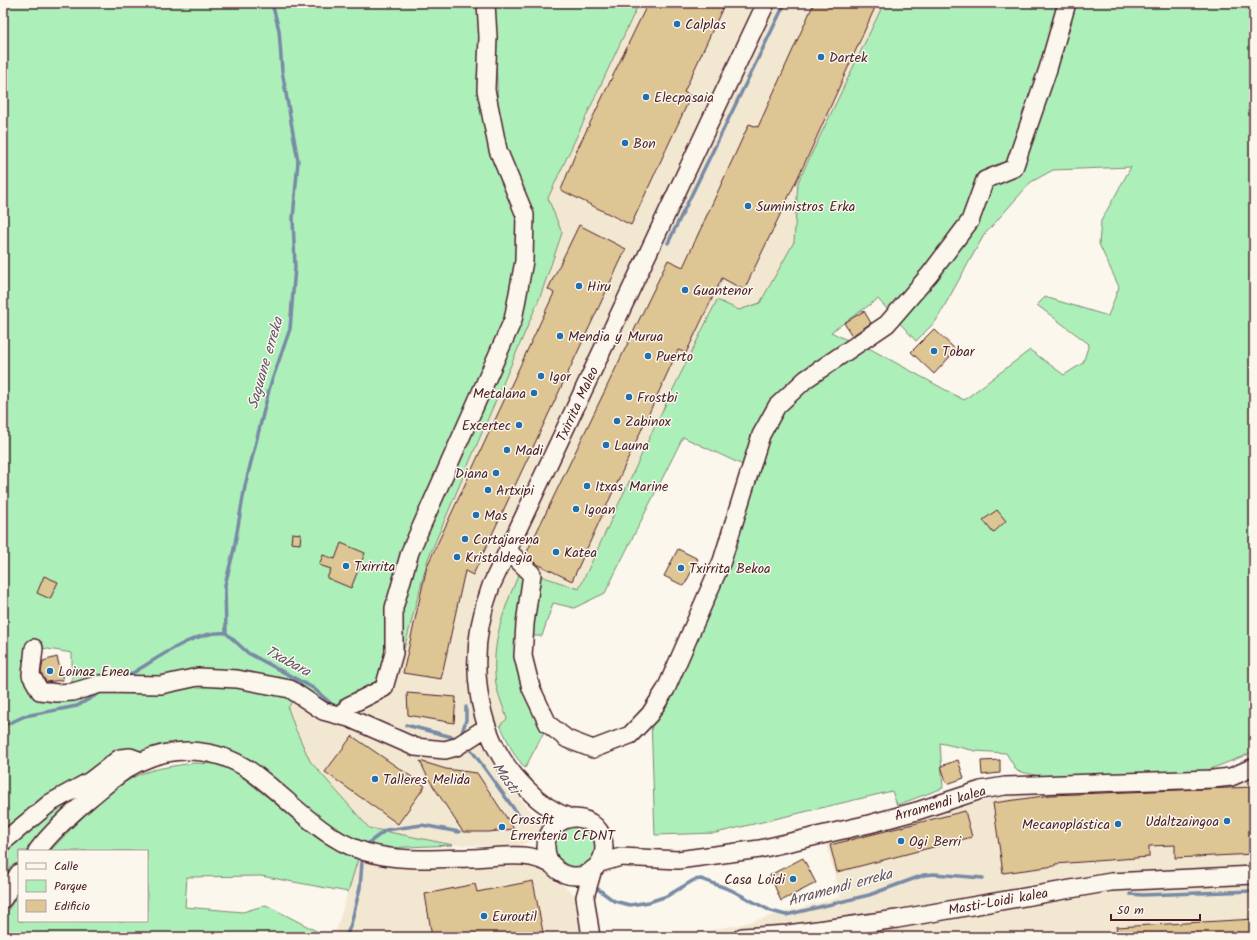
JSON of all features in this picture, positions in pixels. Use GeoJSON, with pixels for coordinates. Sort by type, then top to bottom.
{"type":"FeatureCollection","features":[{"type":"Feature","properties":{"kind":"street"},"geometry":{"type":"LineString","coordinates":[[349,718],[348,706],[384,688],[394,652],[394,608],[410,552],[513,320],[524,261],[525,215],[498,150],[486,90],[488,37],[486,3]]}},
{"type":"Feature","properties":{"kind":"street","name":"Txirrita Maleo"},"geometry":{"type":"LineString","coordinates":[[571,818],[557,813],[543,804],[518,781],[507,767],[487,727],[477,681],[478,636],[485,602],[766,3]]}},
{"type":"Feature","properties":{"kind":"street"},"geometry":{"type":"LineString","coordinates":[[508,551],[532,574],[525,624],[523,656],[531,688],[548,724],[567,740],[593,749],[630,735],[650,714],[666,689],[722,561],[761,435],[777,406],[806,379],[887,324],[930,274],[970,221],[985,180],[1014,168],[1048,69],[1067,3]]}},
{"type":"Feature","properties":{"kind":"street"},"geometry":{"type":"LineString","coordinates":[[34,648],[31,675],[40,691],[57,693],[73,692],[100,684],[161,685],[198,677],[237,679],[290,689],[323,711],[349,718],[415,747],[445,750],[456,747],[487,727]]}},
{"type":"Feature","properties":{"kind":"street"},"geometry":{"type":"LineString","coordinates":[[38,850],[45,840],[78,809],[122,773],[141,761],[162,753],[186,750],[209,752],[233,760],[255,774],[330,836],[355,849],[378,855],[402,858],[468,858],[517,854],[537,857],[569,875],[578,885],[585,897],[591,937]]}},
{"type":"Feature","properties":{"kind":"street"},"geometry":{"type":"LineString","coordinates":[[3,842],[50,803],[90,782],[120,758],[130,757],[141,761]]}},
{"type":"Feature","properties":{"kind":"street","name":"Arramendi kalea"},"geometry":{"type":"LineString","coordinates":[[629,856],[654,860],[678,860],[760,849],[869,824],[917,811],[981,790],[1005,786],[1213,779],[1231,777],[1254,767]]}},
{"type":"Feature","properties":{"kind":"street","name":"Txirrita Maleo"},"geometry":{"type":"LineString","coordinates":[[543,804],[550,816],[550,835]]}},
{"type":"Feature","properties":{"kind":"street"},"geometry":{"type":"LineString","coordinates":[[517,854],[550,835],[558,824],[571,818],[580,818],[589,821],[596,826],[614,847],[629,856]]}},
{"type":"Feature","properties":{"kind":"street"},"geometry":{"type":"LineString","coordinates":[[585,897],[596,866],[604,854],[602,834]]}},
{"type":"Feature","properties":{"kind":"street"},"geometry":{"type":"LineString","coordinates":[[550,835],[548,854],[554,866]]}},
{"type":"Feature","properties":{"kind":"street"},"geometry":{"type":"LineString","coordinates":[[569,875],[582,875],[596,866],[614,858],[629,856]]}},
{"type":"Feature","properties":{"kind":"street"},"geometry":{"type":"LineString","coordinates":[[3,899],[18,875]]}},
{"type":"Feature","properties":{"kind":"street","name":"Masti-Loidi kalea"},"geometry":{"type":"LineString","coordinates":[[742,937],[788,934],[897,919],[1111,882],[1254,876]]}},
{"type":"Feature","properties":{"kind":"shaded area"},"geometry":{"type":"Polygon","coordinates":[[[639,3],[884,3],[798,182],[794,242],[760,303],[739,310],[717,301],[653,430],[578,589],[521,570],[496,685],[507,720],[483,740],[514,791],[542,824],[538,837],[518,847],[453,845],[369,828],[310,761],[295,728],[288,708],[298,692],[342,711],[395,686],[428,559],[540,297],[562,233],[548,199],[639,3]]]}},
{"type":"Feature","properties":{"kind":"shaded area"},"geometry":{"type":"Polygon","coordinates":[[[1254,783],[1254,937],[668,937],[738,925],[840,897],[825,839],[939,813],[995,798],[1082,789],[1254,783]]]}},
{"type":"Feature","properties":{"kind":"shaded area"},"geometry":{"type":"Polygon","coordinates":[[[358,859],[538,864],[575,895],[582,937],[334,937],[358,859]]]}},
{"type":"Feature","properties":{"kind":"green space"},"geometry":{"type":"Polygon","coordinates":[[[3,3],[481,3],[498,110],[494,3],[639,3],[548,198],[562,233],[540,297],[428,559],[404,649],[390,649],[379,684],[342,711],[298,692],[288,708],[295,728],[310,761],[369,828],[453,845],[385,848],[361,843],[316,816],[251,760],[223,747],[186,742],[140,753],[3,838],[3,3]],[[30,646],[29,684],[72,696],[72,653],[30,646]]]}},
{"type":"Feature","properties":{"kind":"green space"},"geometry":{"type":"Polygon","coordinates":[[[884,3],[1254,3],[1254,752],[1203,772],[1044,777],[1017,771],[1006,753],[976,751],[940,743],[943,788],[897,805],[892,791],[716,833],[655,835],[651,719],[669,695],[725,563],[766,437],[780,408],[809,382],[865,346],[964,400],[1030,350],[1064,375],[1083,363],[1089,344],[1037,305],[1045,297],[1108,316],[1119,287],[1099,244],[1101,221],[1131,167],[1053,170],[1031,182],[984,235],[936,321],[916,341],[878,299],[831,332],[853,343],[802,378],[775,403],[770,409],[762,425],[747,467],[683,437],[605,593],[574,608],[553,603],[542,636],[530,636],[538,575],[579,589],[653,430],[717,300],[739,310],[760,303],[794,242],[798,182],[884,3]]]}},
{"type":"Feature","properties":{"kind":"green space"},"geometry":{"type":"Polygon","coordinates":[[[521,569],[528,580],[520,629],[545,730],[525,768],[514,754],[500,725],[507,719],[496,684],[495,669],[495,654],[500,625],[521,569]]]}},
{"type":"Feature","properties":{"kind":"green space"},"geometry":{"type":"Polygon","coordinates":[[[193,763],[218,764],[237,773],[328,845],[358,859],[348,892],[261,876],[187,877],[185,907],[243,912],[266,905],[328,937],[3,937],[3,919],[18,894],[18,922],[148,922],[148,850],[51,850],[90,810],[112,791],[136,776],[149,771],[193,763]]]}},
{"type":"Feature","properties":{"kind":"green space"},"geometry":{"type":"Polygon","coordinates":[[[87,791],[31,850],[18,850],[18,865],[3,885],[3,849],[54,809],[87,791]]]}},
{"type":"Feature","properties":{"kind":"green space"},"geometry":{"type":"Polygon","coordinates":[[[575,825],[587,829],[593,835],[597,847],[593,859],[587,865],[575,869],[563,865],[557,859],[553,847],[557,835],[563,829],[575,825]]]}},
{"type":"Feature","properties":{"kind":"building"},"geometry":{"type":"Polygon","coordinates":[[[648,3],[725,3],[684,92],[691,96],[631,225],[561,190],[576,152],[648,3]]]}},
{"type":"Feature","properties":{"kind":"building"},"geometry":{"type":"Polygon","coordinates":[[[814,3],[877,3],[810,152],[744,290],[722,278],[686,353],[678,350],[572,581],[535,563],[526,554],[668,260],[683,267],[749,124],[758,127],[814,3]]]}},
{"type":"Feature","properties":{"kind":"building"},"geometry":{"type":"Polygon","coordinates":[[[579,225],[626,249],[473,575],[465,571],[441,679],[403,673],[427,566],[554,293],[548,289],[579,225]]]}},
{"type":"Feature","properties":{"kind":"building"},"geometry":{"type":"Polygon","coordinates":[[[864,311],[871,323],[852,336],[844,323],[864,311]]]}},
{"type":"Feature","properties":{"kind":"building","name":"Tobar"},"geometry":{"type":"Polygon","coordinates":[[[934,329],[956,350],[934,374],[911,352],[934,329]]]}},
{"type":"Feature","properties":{"kind":"building"},"geometry":{"type":"Polygon","coordinates":[[[997,510],[1006,521],[993,533],[983,520],[997,510]]]}},
{"type":"Feature","properties":{"kind":"building"},"geometry":{"type":"Polygon","coordinates":[[[292,533],[301,534],[300,544],[291,543],[292,533]]]}},
{"type":"Feature","properties":{"kind":"building","name":"Txirrita"},"geometry":{"type":"Polygon","coordinates":[[[341,543],[365,553],[351,588],[327,578],[331,569],[319,565],[323,555],[335,559],[341,543]]]}},
{"type":"Feature","properties":{"kind":"building","name":"Txirrita Bekoa"},"geometry":{"type":"Polygon","coordinates":[[[678,549],[698,559],[684,586],[664,576],[678,549]]]}},
{"type":"Feature","properties":{"kind":"building"},"geometry":{"type":"Polygon","coordinates":[[[44,576],[58,582],[50,599],[37,593],[44,576]]]}},
{"type":"Feature","properties":{"kind":"building","name":"Loinaz Enea"},"geometry":{"type":"Polygon","coordinates":[[[57,657],[63,680],[46,682],[41,673],[43,661],[57,657]]]}},
{"type":"Feature","properties":{"kind":"building"},"geometry":{"type":"Polygon","coordinates":[[[407,693],[456,697],[454,723],[408,715],[407,693]]]}},
{"type":"Feature","properties":{"kind":"building","name":"Talleres Melida"},"geometry":{"type":"Polygon","coordinates":[[[352,736],[425,786],[398,824],[325,772],[352,736]]]}},
{"type":"Feature","properties":{"kind":"building"},"geometry":{"type":"Polygon","coordinates":[[[958,760],[964,778],[947,784],[941,766],[958,760]]]}},
{"type":"Feature","properties":{"kind":"building"},"geometry":{"type":"Polygon","coordinates":[[[1000,760],[1000,773],[982,775],[981,761],[1000,760]]]}},
{"type":"Feature","properties":{"kind":"building"},"geometry":{"type":"Polygon","coordinates":[[[420,761],[446,769],[477,773],[514,829],[489,832],[463,832],[428,778],[420,761]]]}},
{"type":"Feature","properties":{"kind":"building"},"geometry":{"type":"Polygon","coordinates":[[[1254,787],[1254,854],[1175,858],[1175,845],[1149,846],[1149,857],[1055,864],[1055,866],[1003,873],[993,803],[1051,795],[1254,787]]]}},
{"type":"Feature","properties":{"kind":"building","name":"Ogi Berri"},"geometry":{"type":"Polygon","coordinates":[[[965,811],[972,837],[837,872],[830,845],[965,811]]]}},
{"type":"Feature","properties":{"kind":"building","name":"Casa Loidi"},"geometry":{"type":"Polygon","coordinates":[[[803,858],[816,883],[781,901],[770,875],[803,858]]]}},
{"type":"Feature","properties":{"kind":"building","name":"Euroutil"},"geometry":{"type":"Polygon","coordinates":[[[533,881],[544,937],[432,937],[425,894],[475,884],[477,892],[533,881]]]}},
{"type":"Feature","properties":{"kind":"building"},"geometry":{"type":"Polygon","coordinates":[[[1254,919],[1254,937],[1118,937],[1116,927],[1254,919]]]}},
{"type":"Feature","properties":{"kind":"waterway","name":"Saguane erreka"},"geometry":{"type":"LineString","coordinates":[[226,633],[225,585],[234,549],[245,486],[270,386],[290,329],[295,267],[293,219],[298,161],[282,71],[279,30],[272,3]]}},
{"type":"Feature","properties":{"kind":"waterway"},"geometry":{"type":"LineString","coordinates":[[668,243],[785,3]]}},
{"type":"Feature","properties":{"kind":"waterway"},"geometry":{"type":"LineString","coordinates":[[131,674],[189,641],[214,633],[226,633]]}},
{"type":"Feature","properties":{"kind":"waterway","name":"Txabara"},"geometry":{"type":"LineString","coordinates":[[226,633],[248,653],[313,688],[335,707]]}},
{"type":"Feature","properties":{"kind":"waterway"},"geometry":{"type":"LineString","coordinates":[[3,726],[25,716],[77,706],[103,691]]}},
{"type":"Feature","properties":{"kind":"waterway"},"geometry":{"type":"LineString","coordinates":[[406,725],[460,739],[466,720],[466,707]]}},
{"type":"Feature","properties":{"kind":"waterway","name":"Masti"},"geometry":{"type":"LineString","coordinates":[[472,751],[522,820]]}},
{"type":"Feature","properties":{"kind":"waterway","name":"Arramendi erreka"},"geometry":{"type":"LineString","coordinates":[[367,844],[386,830],[422,825],[459,832]]}},
{"type":"Feature","properties":{"kind":"waterway","name":"Arramendi erreka"},"geometry":{"type":"LineString","coordinates":[[346,937],[351,924],[360,888],[362,862]]}},
{"type":"Feature","properties":{"kind":"waterway","name":"Arramendi erreka"},"geometry":{"type":"LineString","coordinates":[[598,889],[614,901],[630,905],[649,902],[667,896],[694,880],[701,879],[731,890],[771,911],[786,915],[869,895],[924,875],[934,874],[983,878]]}},
{"type":"Feature","properties":{"kind":"waterway","name":"Arramendi erreka"},"geometry":{"type":"LineString","coordinates":[[1130,894],[1142,895],[1254,891]]}},
{"type":"Feature","properties":{"kind":"place","name":"Calplas"},"geometry":{"type":"Point","coordinates":[677,24]}},
{"type":"Feature","properties":{"kind":"place","name":"Dartek"},"geometry":{"type":"Point","coordinates":[821,57]}},
{"type":"Feature","properties":{"kind":"place","name":"Elecpasaia"},"geometry":{"type":"Point","coordinates":[646,97]}},
{"type":"Feature","properties":{"kind":"place","name":"Bon"},"geometry":{"type":"Point","coordinates":[625,143]}},
{"type":"Feature","properties":{"kind":"place","name":"Suministros Erka"},"geometry":{"type":"Point","coordinates":[748,206]}},
{"type":"Feature","properties":{"kind":"place","name":"Hiru"},"geometry":{"type":"Point","coordinates":[579,286]}},
{"type":"Feature","properties":{"kind":"place","name":"Guantenor"},"geometry":{"type":"Point","coordinates":[685,290]}},
{"type":"Feature","properties":{"kind":"place","name":"Mendia y Murua"},"geometry":{"type":"Point","coordinates":[560,336]}},
{"type":"Feature","properties":{"kind":"place","name":"Tobar"},"geometry":{"type":"Point","coordinates":[934,351]}},
{"type":"Feature","properties":{"kind":"place","name":"Puerto"},"geometry":{"type":"Point","coordinates":[648,356]}},
{"type":"Feature","properties":{"kind":"place","name":"Igor"},"geometry":{"type":"Point","coordinates":[541,376]}},
{"type":"Feature","properties":{"kind":"place","name":"Metalana"},"geometry":{"type":"Point","coordinates":[534,393]}},
{"type":"Feature","properties":{"kind":"place","name":"Frostbi"},"geometry":{"type":"Point","coordinates":[629,397]}},
{"type":"Feature","properties":{"kind":"place","name":"Zabinox"},"geometry":{"type":"Point","coordinates":[617,421]}},
{"type":"Feature","properties":{"kind":"place","name":"Excertec"},"geometry":{"type":"Point","coordinates":[519,425]}},
{"type":"Feature","properties":{"kind":"place","name":"Launa"},"geometry":{"type":"Point","coordinates":[606,445]}},
{"type":"Feature","properties":{"kind":"place","name":"Madi"},"geometry":{"type":"Point","coordinates":[507,450]}},
{"type":"Feature","properties":{"kind":"place","name":"Diana"},"geometry":{"type":"Point","coordinates":[496,473]}},
{"type":"Feature","properties":{"kind":"place","name":"Itxas Marine"},"geometry":{"type":"Point","coordinates":[587,486]}},
{"type":"Feature","properties":{"kind":"place","name":"Artxipi"},"geometry":{"type":"Point","coordinates":[488,490]}},
{"type":"Feature","properties":{"kind":"place","name":"Igoan"},"geometry":{"type":"Point","coordinates":[576,509]}},
{"type":"Feature","properties":{"kind":"place","name":"Mas"},"geometry":{"type":"Point","coordinates":[476,515]}},
{"type":"Feature","properties":{"kind":"place","name":"Cortajarena"},"geometry":{"type":"Point","coordinates":[465,539]}},
{"type":"Feature","properties":{"kind":"place","name":"Katea"},"geometry":{"type":"Point","coordinates":[556,552]}},
{"type":"Feature","properties":{"kind":"place","name":"Kristaldegia"},"geometry":{"type":"Point","coordinates":[457,557]}},
{"type":"Feature","properties":{"kind":"place","name":"Txirrita"},"geometry":{"type":"Point","coordinates":[346,566]}},
{"type":"Feature","properties":{"kind":"place","name":"Txirrita Bekoa"},"geometry":{"type":"Point","coordinates":[681,568]}},
{"type":"Feature","properties":{"kind":"place","name":"Loinaz Enea"},"geometry":{"type":"Point","coordinates":[50,671]}},
{"type":"Feature","properties":{"kind":"place","name":"Talleres Melida"},"geometry":{"type":"Point","coordinates":[375,779]}},
{"type":"Feature","properties":{"kind":"place","name":"Udaltzaingoa"},"geometry":{"type":"Point","coordinates":[1227,821]}},
{"type":"Feature","properties":{"kind":"place","name":"Mecanoplástica"},"geometry":{"type":"Point","coordinates":[1118,824]}},
{"type":"Feature","properties":{"kind":"place","name":"Crossfit Errenteria CFDNT"},"geometry":{"type":"Point","coordinates":[502,827]}},
{"type":"Feature","properties":{"kind":"place","name":"Ogi Berri"},"geometry":{"type":"Point","coordinates":[901,841]}},
{"type":"Feature","properties":{"kind":"place","name":"Casa Loidi"},"geometry":{"type":"Point","coordinates":[793,879]}},
{"type":"Feature","properties":{"kind":"place","name":"Euroutil"},"geometry":{"type":"Point","coordinates":[484,916]}}]}
